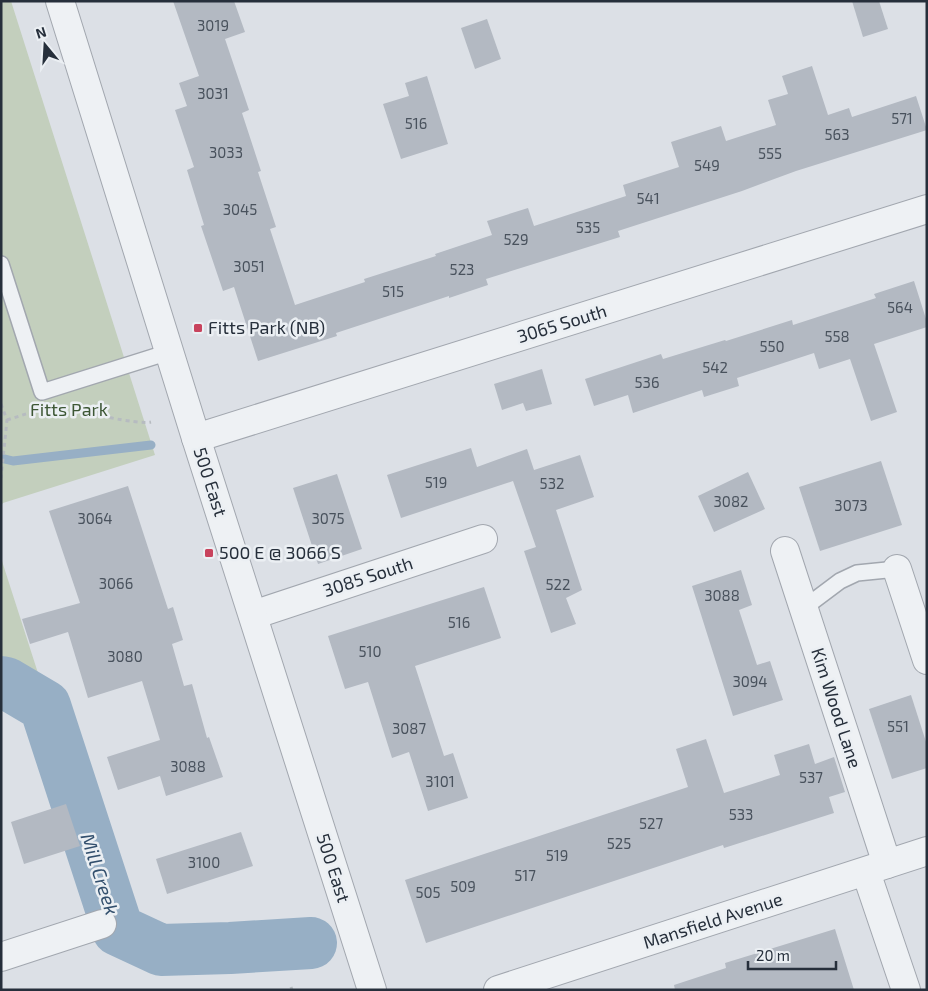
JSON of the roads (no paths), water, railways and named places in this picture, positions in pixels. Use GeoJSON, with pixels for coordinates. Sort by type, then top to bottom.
{"type":"FeatureCollection","features":[{"type":"Feature","properties":{"kind":"street","name":"500 East"},"geometry":{"type":"LineString","coordinates":[[60,1],[196,438],[372,990]]}},
{"type":"Feature","properties":{"kind":"street","name":"3065 South"},"geometry":{"type":"LineString","coordinates":[[196,438],[927,209]]}},
{"type":"Feature","properties":{"kind":"street","name":"3085 South"},"geometry":{"type":"LineString","coordinates":[[252,615],[483,539]]}},
{"type":"Feature","properties":{"kind":"street","name":"Kim Wood Lane"},"geometry":{"type":"LineString","coordinates":[[785,551],[804,608],[876,868],[906,990]]}},
{"type":"Feature","properties":{"kind":"street"},"geometry":{"type":"LineString","coordinates":[[897,570],[927,660]]}},
{"type":"Feature","properties":{"kind":"street","name":"Mansfield Avenue"},"geometry":{"type":"LineString","coordinates":[[498,990],[927,851]]}},
{"type":"Feature","properties":{"kind":"street"},"geometry":{"type":"LineString","coordinates":[[1,957],[102,924]]}},
{"type":"Feature","properties":{"kind":"lane"},"geometry":{"type":"LineString","coordinates":[[1,264],[42,392],[169,352]]}},
{"type":"Feature","properties":{"kind":"lane"},"geometry":{"type":"LineString","coordinates":[[804,608],[840,581],[857,573],[897,570]]}},
{"type":"Feature","properties":{"kind":"waterway"},"geometry":{"type":"LineString","coordinates":[[1,458],[13,461],[151,445]]}},
{"type":"Feature","properties":{"kind":"waterway","name":"Mill Creek"},"geometry":{"type":"LineString","coordinates":[[1,682],[6,683],[45,706],[118,930],[161,950],[311,943]]}},
{"type":"Feature","properties":{"kind":"place","name":"Fitts Park (NB)"},"geometry":{"type":"Point","coordinates":[198,328]}},
{"type":"Feature","properties":{"kind":"place","name":"500 E @ 3066 S"},"geometry":{"type":"Point","coordinates":[209,553]}},
{"type":"Feature","properties":{"kind":"park label","name":"Fitts Park"},"geometry":{"type":"Point","coordinates":[69,410]}}]}
